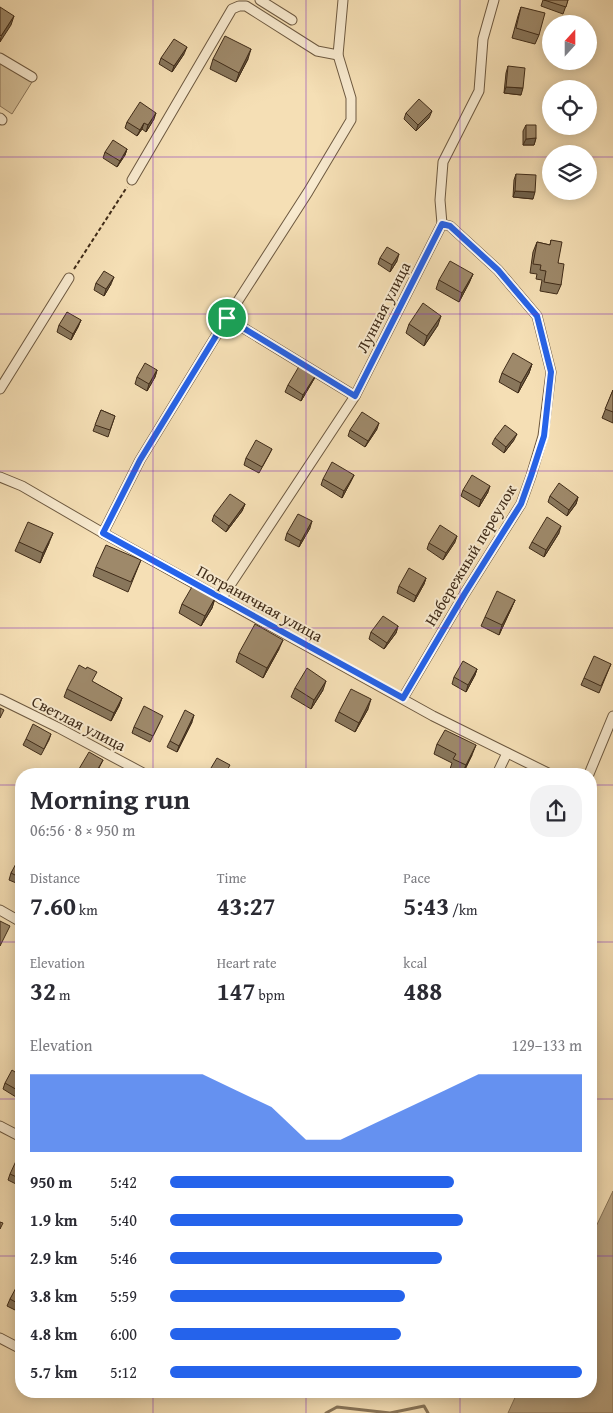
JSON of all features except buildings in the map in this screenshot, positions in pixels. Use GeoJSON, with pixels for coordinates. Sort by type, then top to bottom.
{"type":"FeatureCollection","features":[{"type":"Feature","properties":{"kind":"street"},"geometry":{"type":"LineString","coordinates":[[260,0],[292,20]]}},
{"type":"Feature","properties":{"kind":"street"},"geometry":{"type":"LineString","coordinates":[[103,533],[140,460],[351,120],[351,98],[338,55],[343,0]]}},
{"type":"Feature","properties":{"kind":"street"},"geometry":{"type":"LineString","coordinates":[[442,224],[440,200],[443,162],[479,91],[483,39],[494,0]]}},
{"type":"Feature","properties":{"kind":"street"},"geometry":{"type":"LineString","coordinates":[[132,180],[232,9],[246,6],[317,50],[338,55]]}},
{"type":"Feature","properties":{"kind":"street"},"geometry":{"type":"LineString","coordinates":[[0,58],[32,77]]}},
{"type":"Feature","properties":{"kind":"street","name":"Лунная улица"},"geometry":{"type":"LineString","coordinates":[[221,599],[355,396],[442,224]]}},
{"type":"Feature","properties":{"kind":"street","name":"Набережный переулок"},"geometry":{"type":"LineString","coordinates":[[403,698],[465,593],[521,504],[544,436],[551,372],[537,316],[498,270],[450,226],[442,224]]}},
{"type":"Feature","properties":{"kind":"street"},"geometry":{"type":"LineString","coordinates":[[0,389],[69,278]]}},
{"type":"Feature","properties":{"kind":"street"},"geometry":{"type":"LineString","coordinates":[[227,318],[355,396]]}},
{"type":"Feature","properties":{"kind":"street","name":"Пограничная улица"},"geometry":{"type":"LineString","coordinates":[[0,477],[22,486],[433,716],[538,768]]}},
{"type":"Feature","properties":{"kind":"street","name":"Светлая улица"},"geometry":{"type":"LineString","coordinates":[[0,699],[133,768]]}},
{"type":"Feature","properties":{"kind":"street"},"geometry":{"type":"LineString","coordinates":[[591,768],[613,716]]}},
{"type":"Feature","properties":{"kind":"street"},"geometry":{"type":"LineString","coordinates":[[500,768],[508,753]]}},
{"type":"Feature","properties":{"kind":"street"},"geometry":{"type":"LineString","coordinates":[[0,910],[15,919]]}},
{"type":"Feature","properties":{"kind":"street"},"geometry":{"type":"LineString","coordinates":[[0,1126],[15,1134]]}},
{"type":"Feature","properties":{"kind":"street"},"geometry":{"type":"LineString","coordinates":[[0,1338],[15,1346]]}},
{"type":"Feature","properties":{"kind":"path"},"geometry":{"type":"LineString","coordinates":[[69,278],[132,180]]}},
{"type":"Feature","properties":{"kind":"shaded area"},"geometry":{"type":"Polygon","coordinates":[[[0,63],[32,82],[12,114],[0,106],[0,63]]]}},
{"type":"Feature","properties":{"kind":"shaded area"},"geometry":{"type":"Polygon","coordinates":[[[613,1191],[613,1413],[508,1413],[515,1398],[597,1398],[597,1224],[613,1191]]]}},
{"type":"Feature","properties":{"kind":"waterway"},"geometry":{"type":"LineString","coordinates":[[326,1413],[337,1407],[390,1413],[424,1406],[428,1413]]}},
{"type":"Feature","properties":{"kind":"route"},"geometry":{"type":"LineString","coordinates":[[442,224],[450,226],[498,270],[537,316],[551,372],[544,436],[531,476],[521,504],[465,593],[403,698],[103,533],[140,460],[227,318],[355,396],[442,224]]}}]}
